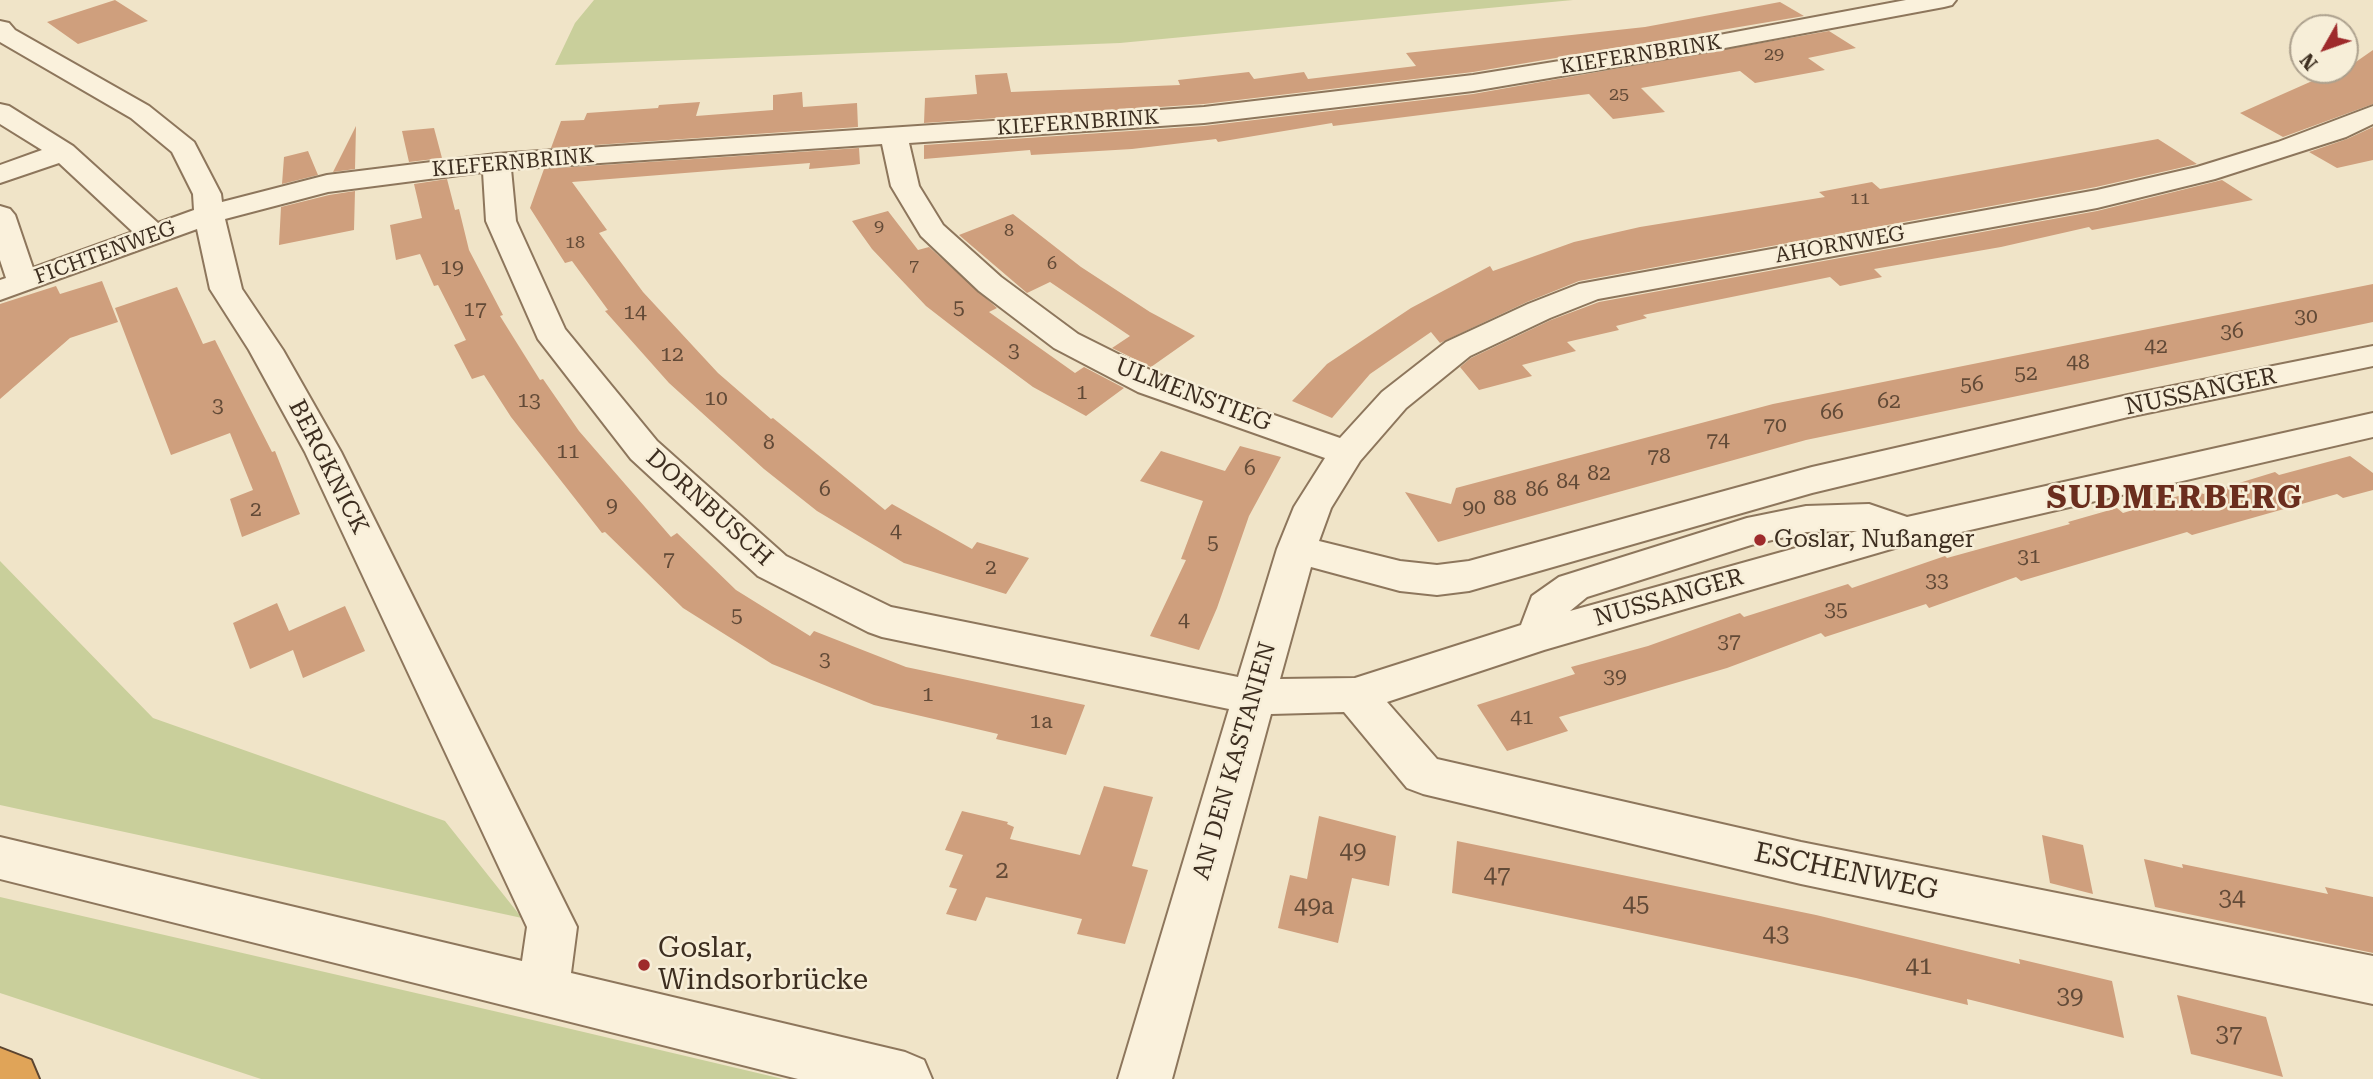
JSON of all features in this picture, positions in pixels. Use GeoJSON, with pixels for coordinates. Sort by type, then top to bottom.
{"type":"FeatureCollection","features":[{"type":"Feature","properties":{"kind":"highway"},"geometry":{"type":"LineString","coordinates":[[0,1075],[12,1079]]}},
{"type":"Feature","properties":{"kind":"street","name":"KIEFERNBRINK"},"geometry":{"type":"LineString","coordinates":[[210,214],[327,184],[496,162],[1204,114],[1473,83],[1714,43],[1944,0]]}},
{"type":"Feature","properties":{"kind":"street","name":"BERGKNICK"},"geometry":{"type":"LineString","coordinates":[[0,28],[6,35],[140,112],[184,148],[207,194],[226,289],[266,350],[323,452],[552,926],[544,989]]}},
{"type":"Feature","properties":{"kind":"street"},"geometry":{"type":"LineString","coordinates":[[0,112],[63,152],[155,236]]}},
{"type":"Feature","properties":{"kind":"street","name":"AHORNWEG"},"geometry":{"type":"LineString","coordinates":[[1347,453],[1394,400],[1458,349],[1539,311],[1590,291],[2097,199],[2205,173],[2288,148],[2373,114]]}},
{"type":"Feature","properties":{"kind":"street","name":"ULMENSTIEG"},"geometry":{"type":"LineString","coordinates":[[894,135],[905,186],[932,230],[990,284],[1066,341],[1150,384],[1347,453]]}},
{"type":"Feature","properties":{"kind":"street"},"geometry":{"type":"LineString","coordinates":[[0,175],[63,152]]}},
{"type":"Feature","properties":{"kind":"street","name":"DORNBUSCH"},"geometry":{"type":"LineString","coordinates":[[496,162],[501,221],[550,332],[644,450],[772,566],[883,621],[1253,697]]}},
{"type":"Feature","properties":{"kind":"street","name":"FICHTENWEG"},"geometry":{"type":"LineString","coordinates":[[11,287],[210,214]]}},
{"type":"Feature","properties":{"kind":"street"},"geometry":{"type":"LineString","coordinates":[[0,215],[11,287]]}},
{"type":"Feature","properties":{"kind":"street","name":"NUSSANGER"},"geometry":{"type":"LineString","coordinates":[[1296,549],[1400,576],[1437,580],[1469,576],[1812,480],[2128,406],[2373,356]]}},
{"type":"Feature","properties":{"kind":"street","name":"NUSSANGER"},"geometry":{"type":"LineString","coordinates":[[1253,697],[1355,695],[1539,635],[1905,531],[2373,425]]}},
{"type":"Feature","properties":{"kind":"street","name":"AN DEN KASTANIEN"},"geometry":{"type":"LineString","coordinates":[[1145,1079],[1296,549],[1313,507],[1347,453]]}},
{"type":"Feature","properties":{"kind":"street","name":"ESCHENWEG"},"geometry":{"type":"LineString","coordinates":[[1355,695],[1423,775],[1801,863],[2373,980]]}},
{"type":"Feature","properties":{"kind":"street"},"geometry":{"type":"LineString","coordinates":[[0,858],[905,1079]]}},
{"type":"Feature","properties":{"kind":"green space"},"geometry":{"type":"Polygon","coordinates":[[[594,0],[1573,0],[1120,43],[555,65],[575,23],[594,0]]]}},
{"type":"Feature","properties":{"kind":"green space"},"geometry":{"type":"Polygon","coordinates":[[[0,561],[153,718],[445,821],[522,918],[0,805],[0,561]]]}},
{"type":"Feature","properties":{"kind":"green space"},"geometry":{"type":"Polygon","coordinates":[[[0,897],[783,1079],[261,1079],[0,993],[0,897]]]}},
{"type":"Feature","properties":{"kind":"building"},"geometry":{"type":"Polygon","coordinates":[[[115,0],[148,21],[78,44],[47,22],[115,0]]]}},
{"type":"Feature","properties":{"kind":"building"},"geometry":{"type":"Polygon","coordinates":[[[1780,2],[1804,16],[1473,72],[1204,104],[924,123],[925,98],[977,94],[975,75],[1007,73],[1011,92],[1180,85],[1178,80],[1249,72],[1254,79],[1304,72],[1308,79],[1416,66],[1406,53],[1645,27],[1780,2]]]}},
{"type":"Feature","properties":{"kind":"building"},"geometry":{"type":"Polygon","coordinates":[[[1829,31],[1856,48],[1808,58],[1825,70],[1755,83],[1740,71],[1641,88],[1665,112],[1613,119],[1589,94],[1333,126],[1332,123],[1218,142],[1216,139],[1132,149],[1031,155],[1030,150],[924,159],[924,145],[1204,126],[1473,94],[1829,31]]]}},
{"type":"Feature","properties":{"kind":"building"},"geometry":{"type":"Polygon","coordinates":[[[2373,50],[2373,104],[2283,137],[2240,113],[2305,84],[2359,84],[2359,60],[2373,50]]]}},
{"type":"Feature","properties":{"kind":"building"},"geometry":{"type":"Polygon","coordinates":[[[802,92],[803,107],[857,103],[858,127],[551,148],[561,121],[584,120],[587,113],[700,102],[696,116],[773,110],[773,95],[802,92]]]}},
{"type":"Feature","properties":{"kind":"building"},"geometry":{"type":"Polygon","coordinates":[[[356,126],[355,169],[333,172],[356,126]]]}},
{"type":"Feature","properties":{"kind":"building"},"geometry":{"type":"Polygon","coordinates":[[[2373,127],[2373,160],[2337,168],[2309,152],[2347,139],[2373,127]]]}},
{"type":"Feature","properties":{"kind":"building"},"geometry":{"type":"Polygon","coordinates":[[[434,128],[442,158],[409,162],[402,131],[434,128]]]}},
{"type":"Feature","properties":{"kind":"building"},"geometry":{"type":"Polygon","coordinates":[[[2158,139],[2197,164],[2096,187],[1579,281],[1440,343],[1431,332],[1370,374],[1332,418],[1292,401],[1327,364],[1411,308],[1490,266],[1493,271],[1574,242],[1640,227],[1825,197],[1819,192],[1872,182],[1880,189],[2158,139]]]}},
{"type":"Feature","properties":{"kind":"building"},"geometry":{"type":"Polygon","coordinates":[[[859,148],[860,164],[853,165],[809,169],[810,163],[572,182],[607,230],[599,233],[643,292],[718,373],[771,419],[885,510],[892,504],[972,549],[977,542],[1029,558],[1006,594],[904,563],[817,511],[764,469],[669,383],[605,311],[608,310],[572,261],[565,263],[530,208],[544,169],[859,148]]]}},
{"type":"Feature","properties":{"kind":"building"},"geometry":{"type":"Polygon","coordinates":[[[308,151],[318,175],[282,184],[284,157],[308,151]]]}},
{"type":"Feature","properties":{"kind":"building"},"geometry":{"type":"Polygon","coordinates":[[[447,179],[455,210],[459,209],[469,250],[503,315],[500,316],[540,380],[543,379],[579,431],[671,537],[677,533],[736,590],[810,636],[814,631],[906,667],[1085,705],[1066,755],[996,739],[998,734],[874,705],[772,664],[683,608],[605,532],[602,533],[511,417],[484,375],[472,379],[454,345],[466,340],[438,285],[434,286],[420,254],[396,260],[390,225],[422,218],[414,184],[447,179]]]}},
{"type":"Feature","properties":{"kind":"building"},"geometry":{"type":"Polygon","coordinates":[[[2222,180],[2253,200],[2092,230],[2089,227],[2001,247],[1874,269],[1882,277],[1840,286],[1830,277],[1643,315],[1647,318],[1616,326],[1619,330],[1567,342],[1576,351],[1522,365],[1532,376],[1479,390],[1460,367],[1471,358],[1551,320],[1599,302],[2097,211],[2222,180]]]}},
{"type":"Feature","properties":{"kind":"building"},"geometry":{"type":"Polygon","coordinates":[[[355,191],[354,230],[279,245],[281,207],[355,191]]]}},
{"type":"Feature","properties":{"kind":"building"},"geometry":{"type":"Polygon","coordinates":[[[888,211],[918,250],[929,247],[997,308],[989,312],[1075,373],[1084,367],[1124,388],[1086,416],[1033,387],[975,344],[926,306],[872,249],[852,221],[888,211]]]}},
{"type":"Feature","properties":{"kind":"building"},"geometry":{"type":"Polygon","coordinates":[[[1013,214],[1081,267],[1150,312],[1195,336],[1151,367],[1112,348],[1130,336],[1050,282],[1027,293],[959,235],[1013,214]]]}},
{"type":"Feature","properties":{"kind":"building"},"geometry":{"type":"Polygon","coordinates":[[[102,281],[118,322],[70,338],[0,399],[0,304],[56,286],[60,294],[102,281]]]}},
{"type":"Feature","properties":{"kind":"building"},"geometry":{"type":"Polygon","coordinates":[[[2373,284],[2373,322],[1806,440],[1438,542],[1405,492],[1451,504],[1456,488],[1773,404],[2373,284]]]}},
{"type":"Feature","properties":{"kind":"building"},"geometry":{"type":"Polygon","coordinates":[[[177,287],[203,344],[215,340],[272,452],[275,451],[300,514],[242,537],[230,499],[253,490],[230,433],[171,455],[115,308],[177,287]]]}},
{"type":"Feature","properties":{"kind":"building"},"geometry":{"type":"Polygon","coordinates":[[[1240,446],[1281,457],[1249,516],[1217,608],[1199,650],[1150,636],[1186,560],[1181,559],[1203,501],[1140,481],[1161,451],[1225,471],[1240,446]]]}},
{"type":"Feature","properties":{"kind":"building"},"geometry":{"type":"Polygon","coordinates":[[[2350,456],[2373,473],[2373,490],[2343,498],[2337,494],[2192,535],[2187,532],[2021,581],[2016,577],[1929,608],[1926,604],[1825,637],[1821,633],[1727,668],[1559,717],[1568,731],[1507,751],[1477,705],[1575,674],[1571,667],[1648,646],[1740,613],[1744,617],[1848,584],[1852,588],[1945,556],[1947,558],[2070,524],[2068,522],[2117,508],[2123,513],[2198,490],[2203,494],[2275,472],[2279,475],[2350,456]]]}},
{"type":"Feature","properties":{"kind":"building"},"geometry":{"type":"Polygon","coordinates":[[[277,603],[289,631],[345,606],[365,651],[303,678],[293,650],[250,669],[233,623],[277,603]]]}},
{"type":"Feature","properties":{"kind":"building"},"geometry":{"type":"Polygon","coordinates":[[[1104,786],[1153,797],[1132,866],[1148,870],[1125,944],[1077,934],[1082,919],[986,897],[976,921],[946,914],[957,889],[949,887],[963,855],[945,850],[962,811],[1008,822],[1007,824],[1014,827],[1010,839],[1080,855],[1104,786]]]}},
{"type":"Feature","properties":{"kind":"building"},"geometry":{"type":"Polygon","coordinates":[[[1319,816],[1396,836],[1389,886],[1352,878],[1338,943],[1278,928],[1290,875],[1307,879],[1319,816]]]}},
{"type":"Feature","properties":{"kind":"building"},"geometry":{"type":"Polygon","coordinates":[[[2042,835],[2083,845],[2093,894],[2050,883],[2042,835]]]}},
{"type":"Feature","properties":{"kind":"building"},"geometry":{"type":"Polygon","coordinates":[[[1457,841],[1816,915],[2020,964],[2019,959],[2112,981],[2124,1038],[1967,999],[1968,1005],[1856,978],[1452,893],[1457,841]]]}},
{"type":"Feature","properties":{"kind":"building"},"geometry":{"type":"Polygon","coordinates":[[[2144,859],[2183,868],[2182,864],[2328,894],[2325,887],[2373,897],[2373,953],[2155,907],[2144,859]]]}},
{"type":"Feature","properties":{"kind":"building"},"geometry":{"type":"Polygon","coordinates":[[[2177,995],[2266,1017],[2283,1077],[2191,1054],[2177,995]]]}},
{"type":"Feature","properties":{"kind":"place","name":"Goslar, Nußanger"},"geometry":{"type":"Point","coordinates":[1760,540]}},
{"type":"Feature","properties":{"kind":"place","name":"Goslar, Windsorbrücke"},"geometry":{"type":"Point","coordinates":[644,965]}},
{"type":"Feature","properties":{"kind":"district","name":"SUDMERBERG"},"geometry":{"type":"Point","coordinates":[2175,499]}}]}
